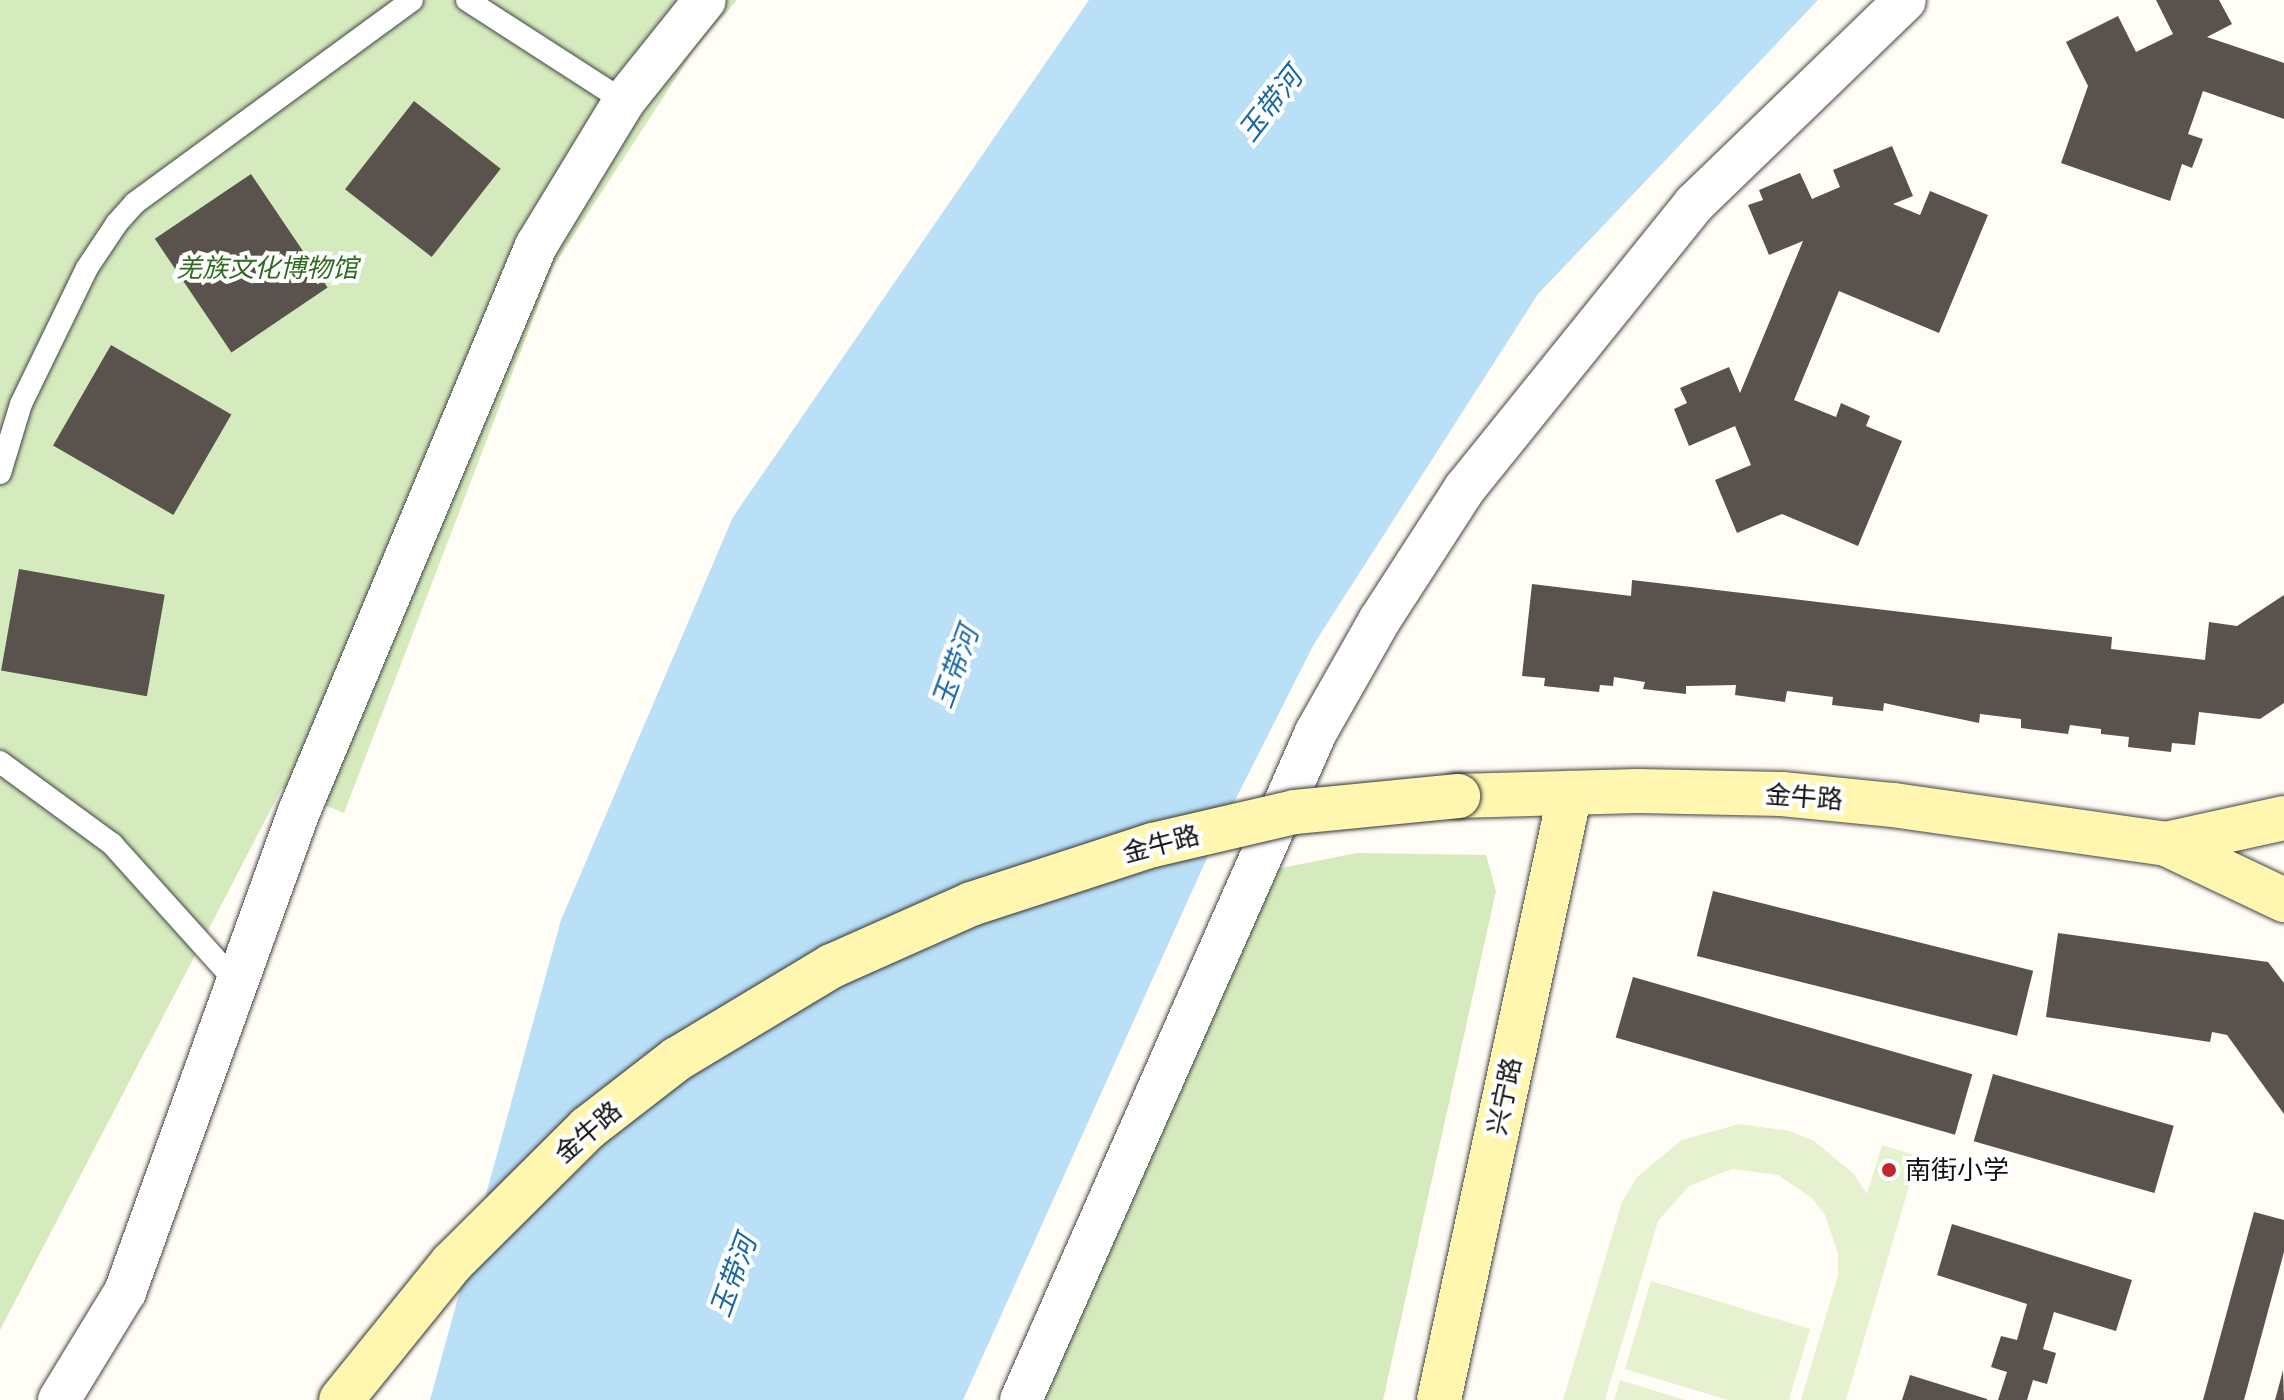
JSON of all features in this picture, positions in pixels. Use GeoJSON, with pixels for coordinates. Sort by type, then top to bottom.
{"type":"FeatureCollection","features":[{"type":"Feature","properties":{"kind":"main road","name":"金牛路"},"geometry":{"type":"LineString","coordinates":[[341,1400],[452,1263],[588,1128],[677,1059],[832,966],[971,904],[1153,845],[1295,812],[1458,796],[1570,793],[1782,794],[2166,844]]}},
{"type":"Feature","properties":{"kind":"main road","name":"兴宁路"},"geometry":{"type":"LineString","coordinates":[[1439,1400],[1570,793]]}},
{"type":"Feature","properties":{"kind":"main road"},"geometry":{"type":"LineString","coordinates":[[2166,844],[2284,818]]}},
{"type":"Feature","properties":{"kind":"main road"},"geometry":{"type":"LineString","coordinates":[[2166,844],[2284,900]]}},
{"type":"Feature","properties":{"kind":"street"},"geometry":{"type":"LineString","coordinates":[[59,1400],[125,1292],[298,814],[475,382],[536,246],[624,101],[705,0]]}},
{"type":"Feature","properties":{"kind":"street"},"geometry":{"type":"LineString","coordinates":[[1021,1400],[1316,732],[1379,621],[1465,488],[1694,204],[1905,0]]}},
{"type":"Feature","properties":{"kind":"lane"},"geometry":{"type":"LineString","coordinates":[[0,473],[21,404],[87,268],[117,223],[135,203],[412,0]]}},
{"type":"Feature","properties":{"kind":"lane"},"geometry":{"type":"LineString","coordinates":[[467,0],[624,101]]}},
{"type":"Feature","properties":{"kind":"lane"},"geometry":{"type":"LineString","coordinates":[[0,762],[112,844],[237,983]]}},
{"type":"Feature","properties":{"kind":"green space","name":"羌族文化博物馆"},"geometry":{"type":"Polygon","coordinates":[[[0,0],[737,0],[694,50],[553,267],[344,813],[282,788],[0,1330],[0,0]]]}},
{"type":"Feature","properties":{"kind":"green space"},"geometry":{"type":"Polygon","coordinates":[[[1357,853],[1486,855],[1496,891],[1383,1400],[1040,1400],[1276,869],[1357,853]]]}},
{"type":"Feature","properties":{"kind":"green space"},"geometry":{"type":"Polygon","coordinates":[[[1739,1124],[1790,1131],[1814,1141],[1853,1173],[1867,1194],[1882,1145],[1918,1156],[1846,1400],[1801,1400],[1838,1275],[1838,1253],[1825,1215],[1812,1198],[1778,1175],[1732,1169],[1689,1186],[1658,1221],[1605,1400],[1563,1400],[1622,1202],[1637,1177],[1682,1140],[1739,1124]]]}},
{"type":"Feature","properties":{"kind":"green space"},"geometry":{"type":"Polygon","coordinates":[[[1651,1281],[1810,1329],[1789,1400],[1728,1400],[1625,1369],[1651,1281]]]}},
{"type":"Feature","properties":{"kind":"green space"},"geometry":{"type":"Polygon","coordinates":[[[1620,1380],[1685,1400],[1614,1400],[1620,1380]]]}},
{"type":"Feature","properties":{"kind":"water","name":"玉带河"},"geometry":{"type":"Polygon","coordinates":[[[1089,0],[1818,0],[1538,294],[1314,644],[1216,838],[963,1400],[430,1400],[561,920],[733,517],[1089,0]]]}},
{"type":"Feature","properties":{"kind":"building"},"geometry":{"type":"Polygon","coordinates":[[[2156,0],[2219,0],[2232,24],[2207,37],[2284,63],[2284,119],[2203,91],[2188,134],[2203,139],[2192,168],[2182,164],[2170,201],[2061,163],[2088,86],[2066,42],[2118,16],[2136,52],[2173,34],[2156,0]]]}},
{"type":"Feature","properties":{"kind":"building"},"geometry":{"type":"Polygon","coordinates":[[[414,101],[501,169],[432,257],[345,189],[414,101]]]}},
{"type":"Feature","properties":{"kind":"building"},"geometry":{"type":"Polygon","coordinates":[[[1892,146],[1913,196],[1893,204],[1920,215],[1930,191],[1988,215],[1939,333],[1839,291],[1794,400],[1836,417],[1841,403],[1870,416],[1866,426],[1902,441],[1858,546],[1782,514],[1737,533],[1715,480],[1751,465],[1735,426],[1689,446],[1674,409],[1687,403],[1680,388],[1729,367],[1740,393],[1803,241],[1769,255],[1748,205],[1763,200],[1759,190],[1800,173],[1812,199],[1840,187],[1833,170],[1892,146]]]}},
{"type":"Feature","properties":{"kind":"building"},"geometry":{"type":"Polygon","coordinates":[[[251,174],[328,288],[231,352],[155,239],[251,174]]]}},
{"type":"Feature","properties":{"kind":"building"},"geometry":{"type":"Polygon","coordinates":[[[111,345],[231,414],[173,515],[53,445],[111,345]]]}},
{"type":"Feature","properties":{"kind":"building"},"geometry":{"type":"Polygon","coordinates":[[[19,569],[165,595],[147,696],[1,670],[19,569]]]}},
{"type":"Feature","properties":{"kind":"building"},"geometry":{"type":"Polygon","coordinates":[[[1632,580],[2112,637],[2111,649],[2205,660],[2209,622],[2237,626],[2284,595],[2284,703],[2260,719],[2199,712],[2195,745],[2172,743],[2171,752],[2128,747],[2129,737],[2101,734],[2101,729],[2070,725],[2068,734],[2021,728],[2021,719],[1980,714],[1979,723],[1884,703],[1883,711],[1832,705],[1833,697],[1787,691],[1785,702],[1735,695],[1736,685],[1686,686],[1686,694],[1643,689],[1645,682],[1614,677],[1613,686],[1600,685],[1599,692],[1544,686],[1545,678],[1522,676],[1532,584],[1631,596],[1632,580]]]}},
{"type":"Feature","properties":{"kind":"building"},"geometry":{"type":"Polygon","coordinates":[[[1713,891],[2033,971],[2017,1036],[1697,956],[1713,891]]]}},
{"type":"Feature","properties":{"kind":"building"},"geometry":{"type":"Polygon","coordinates":[[[2058,933],[2268,962],[2284,983],[2284,1114],[2227,1035],[2212,1032],[2210,1042],[2046,1017],[2058,933]]]}},
{"type":"Feature","properties":{"kind":"building"},"geometry":{"type":"Polygon","coordinates":[[[1633,977],[1972,1074],[1955,1135],[1616,1038],[1633,977]]]}},
{"type":"Feature","properties":{"kind":"building"},"geometry":{"type":"Polygon","coordinates":[[[1993,1074],[2174,1126],[2154,1193],[1974,1141],[1993,1074]]]}},
{"type":"Feature","properties":{"kind":"building"},"geometry":{"type":"Polygon","coordinates":[[[2254,1212],[2284,1220],[2284,1252],[2244,1400],[2203,1400],[2254,1212]]]}},
{"type":"Feature","properties":{"kind":"building"},"geometry":{"type":"Polygon","coordinates":[[[1952,1224],[2132,1280],[2116,1331],[2054,1312],[2043,1349],[2056,1353],[2047,1384],[2033,1380],[2027,1400],[1998,1400],[2007,1372],[1991,1367],[2001,1336],[2017,1340],[2027,1304],[1937,1275],[1952,1224]]]}},
{"type":"Feature","properties":{"kind":"building"},"geometry":{"type":"Polygon","coordinates":[[[2283,1370],[2284,1400],[2275,1400],[2281,1378],[2283,1370]]]}},
{"type":"Feature","properties":{"kind":"building"},"geometry":{"type":"Polygon","coordinates":[[[1910,1375],[1987,1399],[1987,1400],[1902,1400],[1910,1375]]]}},
{"type":"Feature","properties":{"kind":"place","name":"南街小学"},"geometry":{"type":"Point","coordinates":[1889,1170]}}]}
